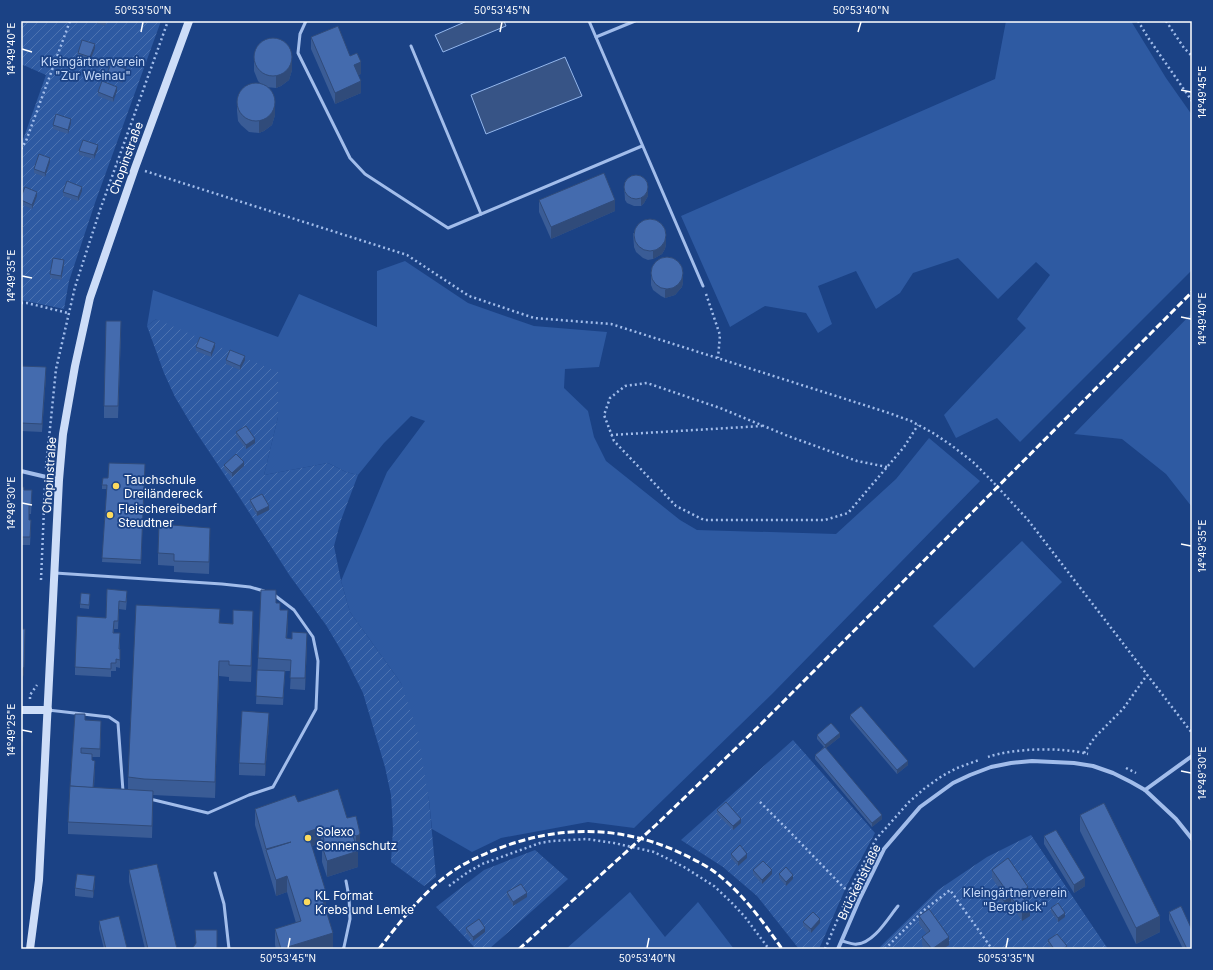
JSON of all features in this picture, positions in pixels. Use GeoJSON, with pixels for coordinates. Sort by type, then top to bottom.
{"type":"FeatureCollection","features":[{"type":"Feature","properties":{"kind":"main road","name":"Chopinstraße"},"geometry":{"type":"LineString","coordinates":[[30,949],[39,880],[59,480],[63,434],[75,366],[90,298],[135,168],[189,21]]}},
{"type":"Feature","properties":{"kind":"main road"},"geometry":{"type":"LineString","coordinates":[[21,710],[48,710]]}},
{"type":"Feature","properties":{"kind":"street"},"geometry":{"type":"LineString","coordinates":[[21,471],[59,480]]}},
{"type":"Feature","properties":{"kind":"street"},"geometry":{"type":"LineString","coordinates":[[1145,790],[1192,756]]}},
{"type":"Feature","properties":{"kind":"street","name":"Brückenstraße"},"geometry":{"type":"LineString","coordinates":[[838,949],[860,898],[884,850],[920,808],[953,783],[970,774],[991,767],[1032,761],[1074,763],[1093,766],[1113,773],[1145,790],[1176,819],[1192,839]]}},
{"type":"Feature","properties":{"kind":"lane"},"geometry":{"type":"LineString","coordinates":[[306,21],[300,34],[298,53],[350,158],[365,174],[448,228],[642,146]]}},
{"type":"Feature","properties":{"kind":"lane"},"geometry":{"type":"LineString","coordinates":[[589,21],[703,286]]}},
{"type":"Feature","properties":{"kind":"lane"},"geometry":{"type":"LineString","coordinates":[[596,36],[635,21]]}},
{"type":"Feature","properties":{"kind":"lane"},"geometry":{"type":"LineString","coordinates":[[411,46],[481,214]]}},
{"type":"Feature","properties":{"kind":"lane"},"geometry":{"type":"LineString","coordinates":[[55,573],[250,587],[275,595],[294,610],[313,637],[318,661],[316,709],[274,787],[249,795],[208,813],[148,799]]}},
{"type":"Feature","properties":{"kind":"lane"},"geometry":{"type":"LineString","coordinates":[[48,710],[109,717],[118,722],[123,791],[127,795]]}},
{"type":"Feature","properties":{"kind":"lane"},"geometry":{"type":"LineString","coordinates":[[215,873],[224,904],[229,949]]}},
{"type":"Feature","properties":{"kind":"lane"},"geometry":{"type":"LineString","coordinates":[[343,949],[350,918],[349,897],[346,881]]}},
{"type":"Feature","properties":{"kind":"lane"},"geometry":{"type":"LineString","coordinates":[[842,941],[858,944],[871,939],[898,906]]}},
{"type":"Feature","properties":{"kind":"path"},"geometry":{"type":"LineString","coordinates":[[21,149],[26,140],[70,21]]}},
{"type":"Feature","properties":{"kind":"path"},"geometry":{"type":"LineString","coordinates":[[41,585],[45,477],[56,369],[68,313],[87,247],[168,21]]}},
{"type":"Feature","properties":{"kind":"path"},"geometry":{"type":"LineString","coordinates":[[1138,21],[1192,101]]}},
{"type":"Feature","properties":{"kind":"path"},"geometry":{"type":"LineString","coordinates":[[1166,21],[1184,48],[1192,56]]}},
{"type":"Feature","properties":{"kind":"path"},"geometry":{"type":"LineString","coordinates":[[135,168],[407,255],[469,296],[534,318],[611,324],[911,421],[951,445],[972,462],[1028,520],[1192,733]]}},
{"type":"Feature","properties":{"kind":"path"},"geometry":{"type":"LineString","coordinates":[[707,299],[720,335],[718,358]]}},
{"type":"Feature","properties":{"kind":"path"},"geometry":{"type":"LineString","coordinates":[[21,303],[27,303],[68,313]]}},
{"type":"Feature","properties":{"kind":"path"},"geometry":{"type":"LineString","coordinates":[[887,467],[857,460],[788,436],[720,408],[647,384],[626,386],[610,398],[604,415],[614,441],[676,506],[704,520],[825,520],[848,513],[904,447],[918,425]]}},
{"type":"Feature","properties":{"kind":"path"},"geometry":{"type":"LineString","coordinates":[[611,435],[763,426]]}},
{"type":"Feature","properties":{"kind":"path"},"geometry":{"type":"LineString","coordinates":[[1084,753],[1095,737],[1123,709],[1148,675]]}},
{"type":"Feature","properties":{"kind":"path"},"geometry":{"type":"LineString","coordinates":[[30,710],[30,695],[37,686],[37,678]]}},
{"type":"Feature","properties":{"kind":"path"},"geometry":{"type":"LineString","coordinates":[[760,802],[792,833],[844,888],[850,890]]}},
{"type":"Feature","properties":{"kind":"path"},"geometry":{"type":"LineString","coordinates":[[449,886],[482,864],[540,843],[587,839],[614,843],[654,852],[684,867],[714,886],[745,917],[769,949]]}},
{"type":"Feature","properties":{"kind":"path"},"geometry":{"type":"LineString","coordinates":[[825,949],[850,890],[876,839]]}},
{"type":"Feature","properties":{"kind":"path"},"geometry":{"type":"LineString","coordinates":[[885,949],[923,911],[950,890],[992,949]]}},
{"type":"Feature","properties":{"kind":"green space","name":"Kleingärtnerverein \"Zur Weinau\""},"geometry":{"type":"Polygon","coordinates":[[[21,21],[161,21],[96,200],[69,281],[64,309],[21,300],[21,143],[46,75],[21,64],[21,21]]]}},
{"type":"Feature","properties":{"kind":"green space"},"geometry":{"type":"Polygon","coordinates":[[[1006,21],[1131,21],[1166,78],[1192,115],[1192,270],[1020,442],[997,418],[956,438],[944,415],[1026,328],[1017,319],[1050,275],[1036,262],[998,299],[958,258],[913,273],[900,293],[876,309],[856,271],[818,286],[832,324],[818,333],[806,313],[765,306],[730,327],[681,216],[995,79],[1006,21]]]}},
{"type":"Feature","properties":{"kind":"green space"},"geometry":{"type":"Polygon","coordinates":[[[405,261],[468,303],[534,326],[607,332],[599,367],[565,369],[564,388],[588,411],[594,437],[606,461],[680,520],[697,530],[836,534],[896,479],[929,438],[980,481],[773,693],[634,828],[588,822],[501,838],[472,852],[432,829],[429,800],[401,683],[350,612],[341,581],[387,472],[425,421],[411,416],[384,443],[358,475],[346,472],[328,463],[264,475],[278,417],[156,319],[147,326],[153,290],[278,337],[299,294],[377,327],[377,271],[405,261]]]}},
{"type":"Feature","properties":{"kind":"green space"},"geometry":{"type":"Polygon","coordinates":[[[1192,313],[1192,507],[1166,474],[1122,439],[1074,434],[1192,313]]]}},
{"type":"Feature","properties":{"kind":"green space"},"geometry":{"type":"Polygon","coordinates":[[[156,319],[278,372],[278,417],[264,475],[328,463],[346,472],[358,475],[341,520],[334,546],[341,581],[350,612],[401,683],[417,730],[429,800],[436,877],[424,886],[391,862],[393,829],[391,795],[385,767],[363,693],[345,657],[326,625],[290,576],[194,429],[175,397],[164,373],[147,326],[156,319]]]}},
{"type":"Feature","properties":{"kind":"green space"},"geometry":{"type":"Polygon","coordinates":[[[1022,541],[1062,582],[974,668],[933,626],[1022,541]]]}},
{"type":"Feature","properties":{"kind":"green space"},"geometry":{"type":"Polygon","coordinates":[[[793,740],[875,833],[847,885],[819,949],[799,949],[757,896],[723,867],[681,840],[793,740]]]}},
{"type":"Feature","properties":{"kind":"green space","name":"Kleingärtnerverein \"Bergblick\""},"geometry":{"type":"Polygon","coordinates":[[[1031,835],[1108,949],[878,949],[938,890],[987,857],[1031,835]]]}},
{"type":"Feature","properties":{"kind":"green space"},"geometry":{"type":"Polygon","coordinates":[[[535,850],[568,879],[489,949],[476,949],[436,907],[484,870],[535,850]]]}},
{"type":"Feature","properties":{"kind":"green space"},"geometry":{"type":"Polygon","coordinates":[[[630,892],[665,937],[698,902],[734,949],[566,949],[630,892]]]}},
{"type":"Feature","properties":{"kind":"shaded area"},"geometry":{"type":"Polygon","coordinates":[[[467,21],[504,21],[506,26],[443,52],[435,35],[467,21]]]}},
{"type":"Feature","properties":{"kind":"shaded area"},"geometry":{"type":"Polygon","coordinates":[[[565,57],[582,96],[486,134],[471,95],[565,57]]]}},
{"type":"Feature","properties":{"kind":"building"},"geometry":{"type":"Polygon","coordinates":[[[338,26],[350,56],[357,53],[361,62],[354,65],[361,81],[335,93],[311,37],[338,26]]]}},
{"type":"Feature","properties":{"kind":"building"},"geometry":{"type":"Polygon","coordinates":[[[273,38],[283,41],[289,47],[292,57],[289,67],[283,73],[273,76],[263,73],[257,67],[254,57],[257,47],[263,41],[273,38]]]}},
{"type":"Feature","properties":{"kind":"building"},"geometry":{"type":"Polygon","coordinates":[[[82,40],[95,44],[90,57],[78,53],[82,40]]]}},
{"type":"Feature","properties":{"kind":"building"},"geometry":{"type":"Polygon","coordinates":[[[111,63],[126,69],[122,79],[107,74],[111,63]]]}},
{"type":"Feature","properties":{"kind":"building"},"geometry":{"type":"Polygon","coordinates":[[[102,81],[117,87],[113,98],[98,92],[102,81]]]}},
{"type":"Feature","properties":{"kind":"building"},"geometry":{"type":"Polygon","coordinates":[[[256,83],[266,86],[272,92],[275,102],[272,112],[266,118],[256,121],[246,118],[240,112],[237,102],[240,92],[246,86],[256,83]]]}},
{"type":"Feature","properties":{"kind":"building"},"geometry":{"type":"Polygon","coordinates":[[[56,114],[71,119],[68,130],[53,125],[56,114]]]}},
{"type":"Feature","properties":{"kind":"building"},"geometry":{"type":"Polygon","coordinates":[[[83,140],[98,145],[94,155],[79,151],[83,140]]]}},
{"type":"Feature","properties":{"kind":"building"},"geometry":{"type":"Polygon","coordinates":[[[39,154],[50,158],[45,173],[34,169],[39,154]]]}},
{"type":"Feature","properties":{"kind":"building"},"geometry":{"type":"Polygon","coordinates":[[[604,173],[615,200],[551,227],[539,200],[604,173]]]}},
{"type":"Feature","properties":{"kind":"building"},"geometry":{"type":"Polygon","coordinates":[[[636,175],[644,179],[648,187],[644,195],[636,199],[628,195],[624,187],[628,179],[636,175]]]}},
{"type":"Feature","properties":{"kind":"building"},"geometry":{"type":"Polygon","coordinates":[[[67,181],[82,187],[78,197],[63,192],[67,181]]]}},
{"type":"Feature","properties":{"kind":"building"},"geometry":{"type":"Polygon","coordinates":[[[25,187],[37,192],[32,205],[21,200],[25,187]]]}},
{"type":"Feature","properties":{"kind":"building"},"geometry":{"type":"Polygon","coordinates":[[[647,219],[653,219],[663,226],[666,235],[665,241],[659,248],[653,251],[647,251],[637,244],[634,238],[634,232],[641,222],[647,219]]]}},
{"type":"Feature","properties":{"kind":"building"},"geometry":{"type":"Polygon","coordinates":[[[664,257],[670,257],[680,264],[683,273],[682,279],[676,286],[670,289],[664,289],[654,282],[651,276],[651,270],[658,260],[664,257]]]}},
{"type":"Feature","properties":{"kind":"building"},"geometry":{"type":"Polygon","coordinates":[[[53,258],[64,260],[61,276],[50,274],[53,258]]]}},
{"type":"Feature","properties":{"kind":"building"},"geometry":{"type":"Polygon","coordinates":[[[106,321],[121,321],[118,406],[104,406],[106,321]]]}},
{"type":"Feature","properties":{"kind":"building"},"geometry":{"type":"Polygon","coordinates":[[[200,337],[215,343],[211,353],[196,347],[200,337]]]}},
{"type":"Feature","properties":{"kind":"building"},"geometry":{"type":"Polygon","coordinates":[[[230,350],[245,356],[240,366],[226,360],[230,350]]]}},
{"type":"Feature","properties":{"kind":"building"},"geometry":{"type":"Polygon","coordinates":[[[21,366],[46,367],[42,424],[21,423],[21,366]]]}},
{"type":"Feature","properties":{"kind":"building"},"geometry":{"type":"Polygon","coordinates":[[[246,426],[255,439],[246,445],[236,432],[246,426]]]}},
{"type":"Feature","properties":{"kind":"building"},"geometry":{"type":"Polygon","coordinates":[[[236,454],[244,462],[232,473],[224,465],[236,454]]]}},
{"type":"Feature","properties":{"kind":"building"},"geometry":{"type":"Polygon","coordinates":[[[109,463],[145,464],[141,560],[102,558],[107,485],[102,485],[103,478],[108,478],[109,463]]]}},
{"type":"Feature","properties":{"kind":"building"},"geometry":{"type":"Polygon","coordinates":[[[21,487],[24,487],[24,490],[32,490],[31,506],[29,506],[29,520],[31,520],[30,537],[21,537],[21,487]]]}},
{"type":"Feature","properties":{"kind":"building"},"geometry":{"type":"Polygon","coordinates":[[[262,494],[269,506],[257,512],[250,500],[262,494]]]}},
{"type":"Feature","properties":{"kind":"building"},"geometry":{"type":"Polygon","coordinates":[[[159,524],[210,528],[209,562],[174,561],[174,554],[158,553],[159,524]]]}},
{"type":"Feature","properties":{"kind":"building"},"geometry":{"type":"Polygon","coordinates":[[[107,589],[127,591],[126,602],[119,601],[118,621],[114,621],[113,633],[120,633],[120,660],[116,659],[116,663],[111,663],[111,669],[75,667],[77,616],[106,618],[107,589]]]}},
{"type":"Feature","properties":{"kind":"building"},"geometry":{"type":"Polygon","coordinates":[[[261,590],[276,590],[276,603],[280,603],[280,610],[288,610],[286,638],[292,639],[292,632],[307,633],[305,678],[290,678],[291,660],[258,658],[261,590]]]}},
{"type":"Feature","properties":{"kind":"building"},"geometry":{"type":"Polygon","coordinates":[[[81,593],[90,594],[89,605],[80,604],[81,593]]]}},
{"type":"Feature","properties":{"kind":"building"},"geometry":{"type":"Polygon","coordinates":[[[136,605],[220,609],[219,623],[233,624],[233,610],[253,611],[251,666],[229,665],[229,661],[219,661],[215,782],[128,777],[136,605]]]}},
{"type":"Feature","properties":{"kind":"building"},"geometry":{"type":"Polygon","coordinates":[[[21,629],[25,629],[24,667],[21,671],[21,629]]]}},
{"type":"Feature","properties":{"kind":"building"},"geometry":{"type":"Polygon","coordinates":[[[257,670],[285,671],[283,698],[256,696],[257,670]]]}},
{"type":"Feature","properties":{"kind":"building"},"geometry":{"type":"Polygon","coordinates":[[[861,706],[908,761],[897,770],[850,715],[861,706]]]}},
{"type":"Feature","properties":{"kind":"building"},"geometry":{"type":"Polygon","coordinates":[[[242,711],[269,713],[265,764],[239,763],[242,711]]]}},
{"type":"Feature","properties":{"kind":"building"},"geometry":{"type":"Polygon","coordinates":[[[75,714],[85,714],[85,720],[101,721],[100,749],[81,748],[81,753],[92,754],[92,760],[95,761],[93,788],[70,786],[75,714]]]}},
{"type":"Feature","properties":{"kind":"building"},"geometry":{"type":"Polygon","coordinates":[[[831,723],[840,733],[825,745],[817,735],[831,723]]]}},
{"type":"Feature","properties":{"kind":"building"},"geometry":{"type":"Polygon","coordinates":[[[21,738],[23,739],[22,746],[21,746],[21,738]]]}},
{"type":"Feature","properties":{"kind":"building"},"geometry":{"type":"Polygon","coordinates":[[[825,747],[882,815],[872,823],[815,755],[825,747]]]}},
{"type":"Feature","properties":{"kind":"building"},"geometry":{"type":"Polygon","coordinates":[[[70,786],[153,791],[152,826],[68,822],[70,786]]]}},
{"type":"Feature","properties":{"kind":"building"},"geometry":{"type":"Polygon","coordinates":[[[338,789],[347,818],[356,816],[360,833],[356,836],[352,833],[358,851],[327,861],[322,846],[324,840],[321,827],[305,833],[306,838],[309,837],[326,892],[321,894],[333,933],[281,949],[275,929],[301,921],[287,876],[276,880],[266,850],[291,842],[266,849],[255,809],[295,795],[298,802],[338,789]]]}},
{"type":"Feature","properties":{"kind":"building"},"geometry":{"type":"Polygon","coordinates":[[[726,802],[741,819],[733,826],[717,810],[726,802]]]}},
{"type":"Feature","properties":{"kind":"building"},"geometry":{"type":"Polygon","coordinates":[[[1104,803],[1160,916],[1136,928],[1080,815],[1104,803]]]}},
{"type":"Feature","properties":{"kind":"building"},"geometry":{"type":"Polygon","coordinates":[[[1056,830],[1085,878],[1074,885],[1044,836],[1056,830]]]}},
{"type":"Feature","properties":{"kind":"building"},"geometry":{"type":"Polygon","coordinates":[[[740,845],[747,854],[738,862],[731,854],[740,845]]]}},
{"type":"Feature","properties":{"kind":"building"},"geometry":{"type":"Polygon","coordinates":[[[1008,858],[1028,887],[1020,893],[1030,908],[1022,913],[1011,897],[1004,901],[999,894],[1006,890],[992,870],[1008,858]]]}},
{"type":"Feature","properties":{"kind":"building"},"geometry":{"type":"Polygon","coordinates":[[[763,861],[772,870],[762,880],[753,870],[763,861]]]}},
{"type":"Feature","properties":{"kind":"building"},"geometry":{"type":"Polygon","coordinates":[[[157,864],[177,949],[148,949],[129,870],[157,864]]]}},
{"type":"Feature","properties":{"kind":"building"},"geometry":{"type":"Polygon","coordinates":[[[786,867],[793,875],[786,882],[779,874],[786,867]]]}},
{"type":"Feature","properties":{"kind":"building"},"geometry":{"type":"Polygon","coordinates":[[[77,874],[95,876],[93,891],[75,888],[77,874]]]}},
{"type":"Feature","properties":{"kind":"building"},"geometry":{"type":"Polygon","coordinates":[[[521,884],[527,893],[513,902],[507,892],[521,884]]]}},
{"type":"Feature","properties":{"kind":"building"},"geometry":{"type":"Polygon","coordinates":[[[1058,903],[1065,913],[1058,918],[1051,908],[1058,903]]]}},
{"type":"Feature","properties":{"kind":"building"},"geometry":{"type":"Polygon","coordinates":[[[1181,906],[1192,930],[1192,949],[1187,949],[1169,912],[1181,906]]]}},
{"type":"Feature","properties":{"kind":"building"},"geometry":{"type":"Polygon","coordinates":[[[929,909],[949,937],[932,949],[922,937],[930,931],[919,916],[929,909]]]}},
{"type":"Feature","properties":{"kind":"building"},"geometry":{"type":"Polygon","coordinates":[[[813,912],[820,919],[811,929],[803,922],[813,912]]]}},
{"type":"Feature","properties":{"kind":"building"},"geometry":{"type":"Polygon","coordinates":[[[119,916],[127,948],[106,949],[99,921],[119,916]]]}},
{"type":"Feature","properties":{"kind":"building"},"geometry":{"type":"Polygon","coordinates":[[[479,919],[485,928],[473,937],[466,928],[479,919]]]}},
{"type":"Feature","properties":{"kind":"building"},"geometry":{"type":"Polygon","coordinates":[[[195,930],[217,930],[217,949],[192,949],[196,943],[195,930]]]}},
{"type":"Feature","properties":{"kind":"building"},"geometry":{"type":"Polygon","coordinates":[[[1057,934],[1067,946],[1063,949],[1054,949],[1048,940],[1057,934]]]}},
{"type":"Feature","properties":{"kind":"railway"},"geometry":{"type":"LineString","coordinates":[[519,949],[657,824],[757,728],[1192,292]]}},
{"type":"Feature","properties":{"kind":"railway"},"geometry":{"type":"LineString","coordinates":[[379,949],[425,894],[459,867],[487,853],[519,841],[541,836],[586,832],[630,836],[652,842],[674,850],[707,867],[723,878],[742,897],[759,917],[782,949]]}},
{"type":"Feature","properties":{"kind":"place","name":"Tauchschule Dreiländereck"},"geometry":{"type":"Point","coordinates":[116,486]}},
{"type":"Feature","properties":{"kind":"place","name":"Fleischereibedarf Steudtner"},"geometry":{"type":"Point","coordinates":[110,515]}},
{"type":"Feature","properties":{"kind":"place","name":"Solexo Sonnenschutz"},"geometry":{"type":"Point","coordinates":[308,838]}},
{"type":"Feature","properties":{"kind":"place","name":"KL Format Krebs und Lemke"},"geometry":{"type":"Point","coordinates":[307,902]}}]}
